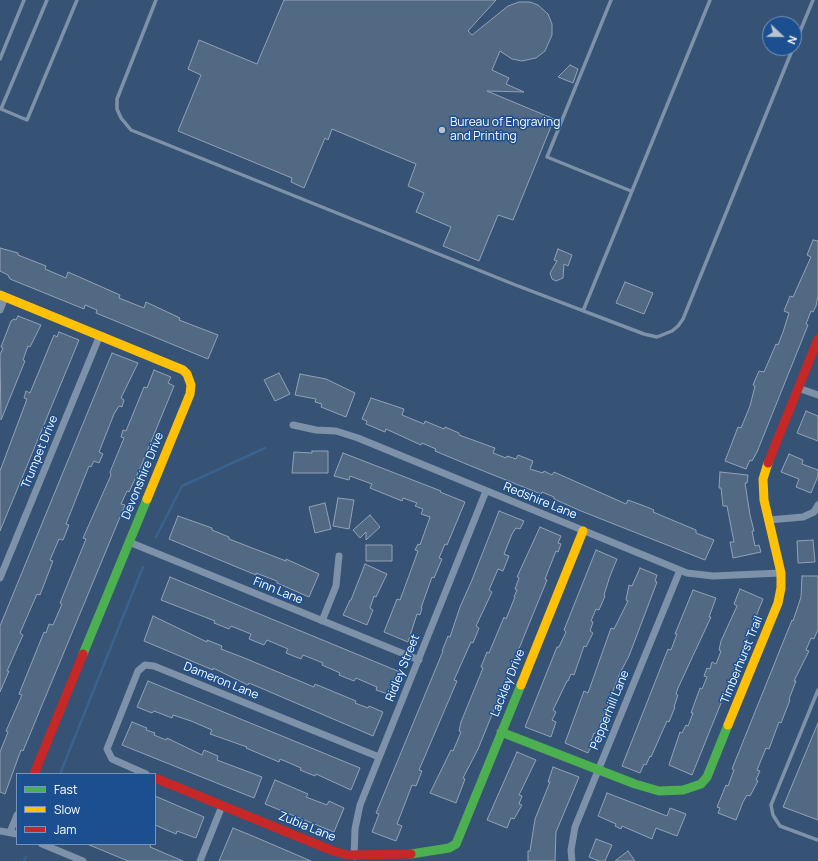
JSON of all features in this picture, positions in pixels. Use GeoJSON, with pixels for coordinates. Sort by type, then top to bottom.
{"type":"FeatureCollection","features":[{"type":"Feature","properties":{"kind":"street"},"geometry":{"type":"LineString","coordinates":[[0,310],[3,296]]}},
{"type":"Feature","properties":{"kind":"street","name":"Devonshire Drive"},"geometry":{"type":"LineString","coordinates":[[3,296],[183,370],[190,380],[190,394],[34,773]]}},
{"type":"Feature","properties":{"kind":"street","name":"Trumpet Drive"},"geometry":{"type":"LineString","coordinates":[[0,578],[100,335]]}},
{"type":"Feature","properties":{"kind":"street","name":"Timberhurst Trail"},"geometry":{"type":"LineString","coordinates":[[501,732],[597,770],[659,791],[683,790],[701,784],[712,767],[778,603],[781,588],[781,573],[762,489],[763,479],[766,467],[818,339]]}},
{"type":"Feature","properties":{"kind":"street"},"geometry":{"type":"LineString","coordinates":[[798,388],[818,395]]}},
{"type":"Feature","properties":{"kind":"street","name":"Redshire Lane"},"geometry":{"type":"LineString","coordinates":[[293,425],[316,430],[336,431],[358,438],[680,570],[703,576],[781,573]]}},
{"type":"Feature","properties":{"kind":"street","name":"Ridley Street"},"geometry":{"type":"LineString","coordinates":[[354,856],[356,818],[486,491]]}},
{"type":"Feature","properties":{"kind":"street"},"geometry":{"type":"LineString","coordinates":[[769,520],[803,517],[814,512],[818,505]]}},
{"type":"Feature","properties":{"kind":"street","name":"Lackley Drive"},"geometry":{"type":"LineString","coordinates":[[456,844],[583,530]]}},
{"type":"Feature","properties":{"kind":"street","name":"Finn Lane"},"geometry":{"type":"LineString","coordinates":[[129,542],[419,660]]}},
{"type":"Feature","properties":{"kind":"street"},"geometry":{"type":"LineString","coordinates":[[322,621],[336,586],[339,556]]}},
{"type":"Feature","properties":{"kind":"street","name":"Pepperhill Lane"},"geometry":{"type":"LineString","coordinates":[[572,861],[571,850],[575,827],[680,570]]}},
{"type":"Feature","properties":{"kind":"street","name":"Dameron Lane"},"geometry":{"type":"LineString","coordinates":[[144,773],[112,759],[108,754],[108,744],[138,671],[145,665],[150,665],[379,757]]}},
{"type":"Feature","properties":{"kind":"street","name":"Zubia Lane"},"geometry":{"type":"LineString","coordinates":[[156,778],[333,851],[354,856],[408,854],[450,848],[456,844]]}},
{"type":"Feature","properties":{"kind":"street"},"geometry":{"type":"LineString","coordinates":[[200,861],[222,806]]}},
{"type":"Feature","properties":{"kind":"street"},"geometry":{"type":"LineString","coordinates":[[0,831],[14,833],[16,821]]}},
{"type":"Feature","properties":{"kind":"street"},"geometry":{"type":"LineString","coordinates":[[44,845],[83,861]]}},
{"type":"Feature","properties":{"kind":"lane"},"geometry":{"type":"LineString","coordinates":[[0,59],[24,0]]}},
{"type":"Feature","properties":{"kind":"lane"},"geometry":{"type":"LineString","coordinates":[[47,0],[0,109],[27,120],[77,0]]}},
{"type":"Feature","properties":{"kind":"lane"},"geometry":{"type":"LineString","coordinates":[[156,0],[117,99],[117,109],[121,118],[131,130],[324,209],[651,336],[664,335],[678,326],[790,56]]}},
{"type":"Feature","properties":{"kind":"lane"},"geometry":{"type":"LineString","coordinates":[[610,0],[547,157],[632,191]]}},
{"type":"Feature","properties":{"kind":"lane"},"geometry":{"type":"LineString","coordinates":[[583,310],[710,0]]}},
{"type":"Feature","properties":{"kind":"lane"},"geometry":{"type":"LineString","coordinates":[[802,27],[813,0]]}},
{"type":"Feature","properties":{"kind":"lane"},"geometry":{"type":"LineString","coordinates":[[818,690],[771,805],[773,815],[780,826],[818,840]]}},
{"type":"Feature","properties":{"kind":"building","name":"Bureau of Engraving and Printing"},"geometry":{"type":"Polygon","coordinates":[[[284,0],[496,0],[468,31],[472,35],[508,6],[519,2],[530,2],[538,5],[548,14],[552,24],[552,35],[545,51],[536,58],[522,61],[512,59],[500,51],[492,70],[509,78],[506,84],[524,92],[487,91],[554,119],[513,220],[498,215],[479,261],[443,246],[451,227],[416,212],[424,193],[408,186],[416,164],[332,129],[328,140],[325,138],[304,188],[291,182],[292,178],[178,131],[201,75],[188,69],[199,40],[257,64],[284,0]]]}},
{"type":"Feature","properties":{"kind":"building"},"geometry":{"type":"Polygon","coordinates":[[[570,65],[578,69],[573,83],[558,77],[570,65]]]}},
{"type":"Feature","properties":{"kind":"building"},"geometry":{"type":"Polygon","coordinates":[[[813,240],[818,241],[818,296],[816,306],[813,312],[811,311],[806,324],[808,325],[757,452],[752,461],[750,460],[746,469],[725,461],[738,427],[741,428],[750,406],[755,386],[753,385],[759,371],[764,372],[776,344],[778,345],[789,313],[784,311],[790,296],[793,297],[811,257],[807,255],[813,240]]]}},
{"type":"Feature","properties":{"kind":"building"},"geometry":{"type":"Polygon","coordinates":[[[0,248],[18,253],[18,255],[46,266],[45,269],[66,278],[68,272],[120,295],[119,298],[144,308],[146,302],[180,318],[179,320],[218,335],[208,359],[96,313],[97,310],[85,305],[84,309],[10,279],[8,275],[0,271],[0,248]]]}},
{"type":"Feature","properties":{"kind":"building"},"geometry":{"type":"Polygon","coordinates":[[[558,249],[572,255],[568,266],[564,264],[563,278],[556,281],[552,279],[550,273],[557,261],[554,260],[558,249]]]}},
{"type":"Feature","properties":{"kind":"building"},"geometry":{"type":"Polygon","coordinates":[[[625,282],[653,293],[644,314],[616,303],[625,282]]]}},
{"type":"Feature","properties":{"kind":"building"},"geometry":{"type":"Polygon","coordinates":[[[18,316],[41,325],[30,347],[28,346],[23,360],[25,361],[1,420],[0,355],[3,348],[1,347],[11,321],[14,319],[16,320],[18,316]]]}},
{"type":"Feature","properties":{"kind":"building"},"geometry":{"type":"Polygon","coordinates":[[[59,332],[79,340],[0,531],[0,471],[27,399],[24,398],[26,391],[30,393],[54,335],[57,337],[59,332]]]}},
{"type":"Feature","properties":{"kind":"building"},"geometry":{"type":"Polygon","coordinates":[[[112,353],[138,363],[121,398],[124,400],[122,407],[119,406],[114,414],[99,452],[103,454],[99,463],[94,461],[91,467],[89,466],[66,524],[69,525],[63,540],[59,539],[50,560],[53,561],[40,595],[37,594],[20,633],[23,635],[7,671],[9,671],[0,692],[0,626],[112,353]]]}},
{"type":"Feature","properties":{"kind":"building"},"geometry":{"type":"Polygon","coordinates":[[[154,370],[171,377],[168,383],[174,386],[141,466],[129,492],[127,491],[121,504],[125,505],[23,751],[21,750],[5,794],[0,792],[0,752],[8,732],[6,731],[22,695],[19,694],[44,632],[46,633],[49,624],[53,625],[62,604],[60,603],[86,539],[83,538],[111,475],[110,472],[124,438],[121,437],[123,430],[126,431],[144,387],[147,388],[154,370]]]}},
{"type":"Feature","properties":{"kind":"building"},"geometry":{"type":"Polygon","coordinates":[[[279,373],[290,394],[275,401],[264,380],[279,373]]]}},
{"type":"Feature","properties":{"kind":"building"},"geometry":{"type":"Polygon","coordinates":[[[300,374],[326,379],[355,393],[346,417],[321,407],[322,404],[315,402],[316,399],[295,395],[300,374]]]}},
{"type":"Feature","properties":{"kind":"building"},"geometry":{"type":"Polygon","coordinates":[[[371,398],[404,409],[402,415],[424,424],[425,421],[444,429],[445,427],[459,433],[459,435],[495,448],[493,453],[506,458],[507,456],[516,459],[518,455],[533,461],[530,469],[543,473],[544,471],[552,475],[554,472],[626,504],[628,500],[647,507],[654,510],[653,512],[696,530],[696,533],[714,540],[705,560],[581,511],[542,492],[541,494],[471,466],[435,451],[436,449],[422,443],[421,445],[386,429],[385,432],[366,424],[367,421],[362,419],[371,398]]]}},
{"type":"Feature","properties":{"kind":"building"},"geometry":{"type":"Polygon","coordinates":[[[806,411],[818,416],[818,441],[797,433],[806,411]]]}},
{"type":"Feature","properties":{"kind":"building"},"geometry":{"type":"Polygon","coordinates":[[[312,451],[328,451],[328,473],[292,473],[294,452],[312,453],[312,451]]]}},
{"type":"Feature","properties":{"kind":"building"},"geometry":{"type":"Polygon","coordinates":[[[343,453],[441,491],[440,492],[465,502],[447,545],[445,544],[439,558],[442,559],[434,578],[432,577],[420,615],[417,614],[408,642],[384,632],[397,599],[400,600],[418,551],[415,550],[418,544],[420,545],[430,517],[421,514],[423,509],[415,506],[417,503],[403,498],[402,501],[370,488],[372,484],[350,476],[349,480],[334,476],[343,453]]]}},
{"type":"Feature","properties":{"kind":"building"},"geometry":{"type":"Polygon","coordinates":[[[789,454],[803,460],[802,464],[818,470],[818,476],[811,493],[796,487],[799,479],[781,472],[789,454]]]}},
{"type":"Feature","properties":{"kind":"building"},"geometry":{"type":"Polygon","coordinates":[[[720,472],[748,475],[747,483],[745,483],[754,531],[752,531],[755,546],[759,545],[761,552],[733,558],[730,542],[734,542],[727,506],[723,506],[721,488],[719,488],[720,472]]]}},
{"type":"Feature","properties":{"kind":"building"},"geometry":{"type":"Polygon","coordinates":[[[338,498],[354,500],[349,529],[333,526],[338,498]]]}},
{"type":"Feature","properties":{"kind":"building"},"geometry":{"type":"Polygon","coordinates":[[[325,503],[331,529],[315,533],[309,507],[325,503]]]}},
{"type":"Feature","properties":{"kind":"building"},"geometry":{"type":"Polygon","coordinates":[[[499,511],[524,521],[520,529],[516,528],[512,534],[504,554],[509,556],[503,571],[498,569],[489,590],[492,592],[476,626],[479,628],[454,680],[457,681],[419,770],[422,771],[416,786],[412,785],[397,824],[402,826],[396,841],[372,832],[379,814],[376,813],[448,636],[450,637],[460,607],[499,511]]]}},
{"type":"Feature","properties":{"kind":"building"},"geometry":{"type":"Polygon","coordinates":[[[370,515],[380,527],[366,540],[366,532],[360,538],[353,530],[370,515]]]}},
{"type":"Feature","properties":{"kind":"building"},"geometry":{"type":"Polygon","coordinates":[[[178,516],[212,528],[212,530],[229,537],[229,539],[286,561],[286,559],[319,574],[309,597],[277,583],[277,581],[256,573],[256,575],[169,539],[178,516]]]}},
{"type":"Feature","properties":{"kind":"building"},"geometry":{"type":"Polygon","coordinates":[[[540,527],[561,536],[558,543],[561,544],[558,552],[556,551],[545,579],[547,580],[478,749],[463,778],[465,779],[456,803],[430,793],[451,750],[453,751],[461,732],[459,731],[461,722],[483,668],[481,667],[487,652],[489,653],[504,617],[506,619],[517,590],[515,589],[519,578],[517,577],[540,527]]]}},
{"type":"Feature","properties":{"kind":"building"},"geometry":{"type":"Polygon","coordinates":[[[813,540],[815,562],[798,563],[797,541],[813,540]]]}},
{"type":"Feature","properties":{"kind":"building"},"geometry":{"type":"Polygon","coordinates":[[[366,545],[392,545],[392,561],[366,561],[366,545]]]}},
{"type":"Feature","properties":{"kind":"building"},"geometry":{"type":"Polygon","coordinates":[[[596,550],[617,559],[610,576],[604,595],[605,596],[599,610],[596,609],[591,621],[593,622],[590,631],[593,633],[586,647],[584,646],[574,675],[571,674],[553,710],[556,712],[552,720],[556,722],[551,737],[525,727],[557,647],[559,647],[566,632],[564,630],[596,550]]]}},
{"type":"Feature","properties":{"kind":"building"},"geometry":{"type":"Polygon","coordinates":[[[365,564],[387,574],[376,597],[374,596],[370,608],[373,610],[367,625],[343,615],[351,600],[365,564]]]}},
{"type":"Feature","properties":{"kind":"building"},"geometry":{"type":"Polygon","coordinates":[[[640,568],[657,575],[655,581],[657,582],[629,656],[620,673],[596,734],[594,733],[588,753],[565,743],[584,691],[588,693],[611,628],[614,629],[628,601],[626,600],[629,585],[632,586],[640,568]]]}},
{"type":"Feature","properties":{"kind":"building"},"geometry":{"type":"Polygon","coordinates":[[[802,576],[818,576],[818,629],[814,639],[811,638],[806,650],[809,651],[794,681],[796,681],[781,723],[779,722],[769,749],[766,748],[757,770],[760,771],[756,780],[758,781],[750,796],[747,795],[743,802],[736,820],[718,813],[720,808],[717,807],[726,785],[728,786],[734,770],[732,769],[792,620],[793,621],[801,597],[802,576]]]}},
{"type":"Feature","properties":{"kind":"building"},"geometry":{"type":"Polygon","coordinates":[[[170,577],[400,672],[391,695],[376,690],[377,687],[356,678],[354,681],[339,675],[340,673],[322,665],[323,663],[303,655],[301,659],[286,653],[288,649],[267,640],[264,645],[249,639],[251,634],[231,626],[229,629],[214,623],[215,621],[161,600],[170,577]]]}},
{"type":"Feature","properties":{"kind":"building"},"geometry":{"type":"Polygon","coordinates":[[[740,589],[763,599],[692,775],[669,765],[680,732],[682,733],[686,725],[688,726],[700,688],[702,689],[707,677],[704,676],[707,668],[710,669],[712,662],[716,664],[721,651],[719,650],[721,641],[737,606],[734,604],[740,589]]]}},
{"type":"Feature","properties":{"kind":"building"},"geometry":{"type":"Polygon","coordinates":[[[693,590],[716,598],[709,617],[711,617],[678,688],[675,707],[669,722],[667,721],[651,757],[650,756],[646,765],[644,764],[640,773],[622,766],[668,649],[671,650],[677,634],[675,634],[693,590]]]}},
{"type":"Feature","properties":{"kind":"building"},"geometry":{"type":"Polygon","coordinates":[[[153,616],[207,642],[207,640],[222,646],[221,649],[314,687],[315,684],[356,701],[355,703],[368,708],[369,706],[383,712],[373,736],[249,683],[248,685],[213,668],[213,670],[144,641],[153,616]]]}},
{"type":"Feature","properties":{"kind":"building"},"geometry":{"type":"Polygon","coordinates":[[[148,681],[360,768],[351,790],[316,774],[315,776],[300,770],[301,768],[280,759],[279,762],[246,748],[247,747],[210,734],[212,730],[191,721],[173,715],[172,718],[154,711],[152,713],[137,707],[148,681]]]}},
{"type":"Feature","properties":{"kind":"building"},"geometry":{"type":"Polygon","coordinates":[[[132,722],[147,728],[146,730],[155,733],[154,735],[166,740],[167,738],[202,755],[204,750],[218,756],[217,760],[262,777],[254,798],[122,745],[132,722]]]}},
{"type":"Feature","properties":{"kind":"building"},"geometry":{"type":"Polygon","coordinates":[[[818,723],[818,820],[783,807],[818,723]]]}},
{"type":"Feature","properties":{"kind":"building"},"geometry":{"type":"Polygon","coordinates":[[[517,752],[536,760],[519,795],[522,796],[519,804],[522,805],[514,819],[511,818],[507,828],[487,820],[517,752]]]}},
{"type":"Feature","properties":{"kind":"building"},"geometry":{"type":"Polygon","coordinates":[[[553,767],[579,777],[556,832],[555,861],[528,861],[528,851],[530,851],[535,819],[550,782],[548,782],[553,767]]]}},
{"type":"Feature","properties":{"kind":"building"},"geometry":{"type":"Polygon","coordinates":[[[275,780],[308,794],[306,797],[327,805],[329,801],[344,808],[334,832],[265,804],[275,780]]]}},
{"type":"Feature","properties":{"kind":"building"},"geometry":{"type":"Polygon","coordinates":[[[607,793],[667,816],[670,808],[686,814],[677,836],[656,828],[652,839],[622,826],[621,829],[615,826],[616,824],[598,816],[607,793]]]}},
{"type":"Feature","properties":{"kind":"building"},"geometry":{"type":"Polygon","coordinates":[[[156,796],[204,817],[196,838],[177,831],[176,834],[156,825],[156,796]]]}},
{"type":"Feature","properties":{"kind":"building"},"geometry":{"type":"Polygon","coordinates":[[[233,828],[255,837],[311,861],[219,861],[233,828]]]}},
{"type":"Feature","properties":{"kind":"building"},"geometry":{"type":"Polygon","coordinates":[[[596,839],[612,845],[605,861],[599,861],[589,857],[596,839]]]}},
{"type":"Feature","properties":{"kind":"building"},"geometry":{"type":"Polygon","coordinates":[[[89,845],[151,845],[150,847],[183,861],[128,861],[89,845]]]}},
{"type":"Feature","properties":{"kind":"building"},"geometry":{"type":"Polygon","coordinates":[[[628,851],[635,861],[615,861],[628,851]]]}},
{"type":"Feature","properties":{"kind":"waterway"},"geometry":{"type":"LineString","coordinates":[[156,537],[182,486],[265,448]]}},
{"type":"Feature","properties":{"kind":"waterway"},"geometry":{"type":"LineString","coordinates":[[60,773],[143,567]]}},
{"type":"Feature","properties":{"kind":"waterway"},"geometry":{"type":"LineString","coordinates":[[24,861],[26,857]]}},
{"type":"Feature","properties":{"kind":"traffic: fast"},"geometry":{"type":"LineString","coordinates":[[83,654],[147,499]]}},
{"type":"Feature","properties":{"kind":"traffic: fast"},"geometry":{"type":"LineString","coordinates":[[411,854],[449,848],[456,844],[521,685]]}},
{"type":"Feature","properties":{"kind":"traffic: fast"},"geometry":{"type":"LineString","coordinates":[[501,732],[635,784],[659,791],[683,790],[701,784],[707,777],[728,725]]}},
{"type":"Feature","properties":{"kind":"traffic: slow"},"geometry":{"type":"LineString","coordinates":[[0,295],[183,370],[187,374],[191,385],[190,394],[147,499]]}},
{"type":"Feature","properties":{"kind":"traffic: slow"},"geometry":{"type":"LineString","coordinates":[[728,725],[778,603],[781,588],[781,573],[764,500],[763,479],[768,463]]}},
{"type":"Feature","properties":{"kind":"traffic: slow"},"geometry":{"type":"LineString","coordinates":[[521,685],[583,531]]}},
{"type":"Feature","properties":{"kind":"traffic: jam"},"geometry":{"type":"LineString","coordinates":[[768,463],[818,339]]}},
{"type":"Feature","properties":{"kind":"traffic: jam"},"geometry":{"type":"LineString","coordinates":[[34,773],[83,654]]}},
{"type":"Feature","properties":{"kind":"traffic: jam"},"geometry":{"type":"LineString","coordinates":[[156,778],[333,851],[348,855],[411,854]]}},
{"type":"Feature","properties":{"kind":"place","name":"Bureau of Engraving and Printing"},"geometry":{"type":"Point","coordinates":[442,130]}}]}
